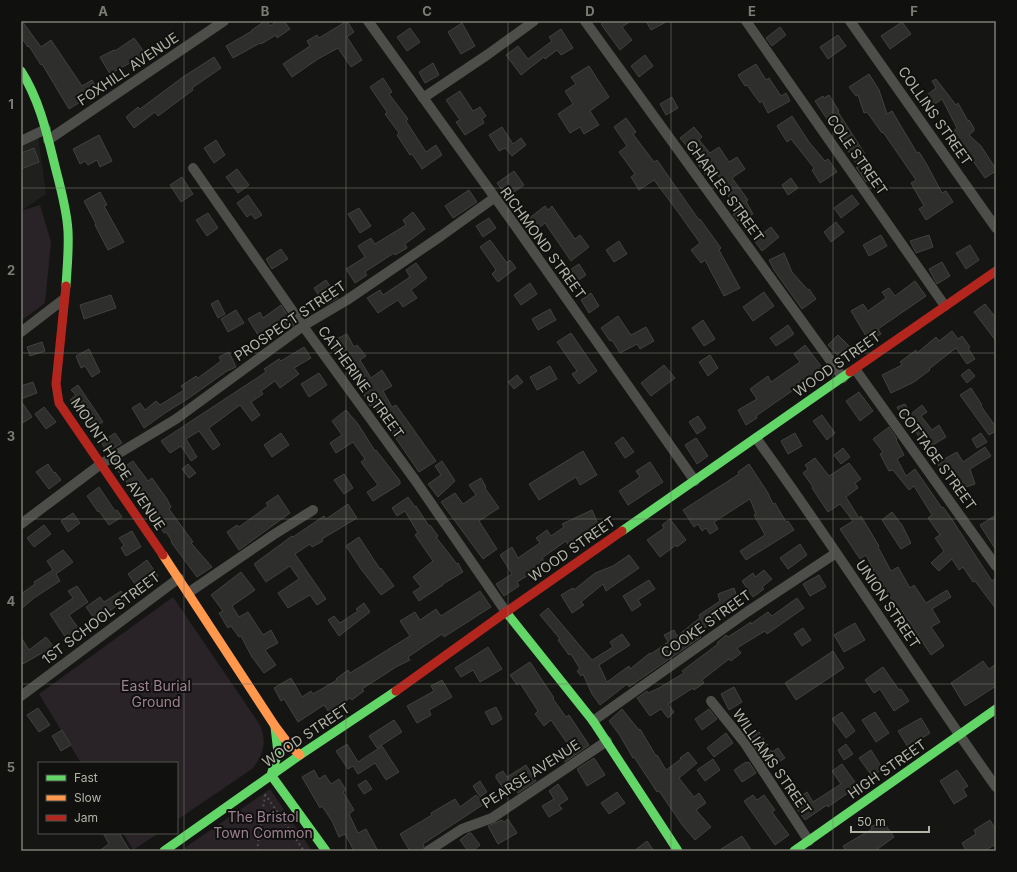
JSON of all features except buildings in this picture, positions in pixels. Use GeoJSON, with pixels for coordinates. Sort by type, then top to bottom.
{"type":"FeatureCollection","features":[{"type":"Feature","properties":{"kind":"street","name":"FOXHILL AVENUE"},"geometry":{"type":"LineString","coordinates":[[48,140],[224,21]]}},
{"type":"Feature","properties":{"kind":"street","name":"RICHMOND STREET"},"geometry":{"type":"LineString","coordinates":[[368,21],[695,481]]}},
{"type":"Feature","properties":{"kind":"street"},"geometry":{"type":"LineString","coordinates":[[424,98],[487,56],[534,21]]}},
{"type":"Feature","properties":{"kind":"street","name":"CHARLES STREET"},"geometry":{"type":"LineString","coordinates":[[585,21],[843,378]]}},
{"type":"Feature","properties":{"kind":"street","name":"COLE STREET"},"geometry":{"type":"LineString","coordinates":[[746,21],[945,306]]}},
{"type":"Feature","properties":{"kind":"street","name":"COLLINS STREET"},"geometry":{"type":"LineString","coordinates":[[850,21],[996,228]]}},
{"type":"Feature","properties":{"kind":"street","name":"MOUNT HOPE AVENUE"},"geometry":{"type":"LineString","coordinates":[[21,72],[31,87],[46,129],[60,187],[68,230],[68,261],[56,384],[57,396],[63,410],[179,578],[275,726],[290,746],[300,755]]}},
{"type":"Feature","properties":{"kind":"street"},"geometry":{"type":"LineString","coordinates":[[21,141],[46,129]]}},
{"type":"Feature","properties":{"kind":"street","name":"CATHERINE STREET"},"geometry":{"type":"LineString","coordinates":[[193,168],[303,326],[416,480],[506,612]]}},
{"type":"Feature","properties":{"kind":"street","name":"PROSPECT STREET"},"geometry":{"type":"LineString","coordinates":[[21,524],[101,464],[176,418],[303,326],[353,295],[441,236],[494,198]]}},
{"type":"Feature","properties":{"kind":"street","name":"WOOD STREET"},"geometry":{"type":"LineString","coordinates":[[164,851],[300,755],[402,687],[506,612],[945,306],[994,275]]}},
{"type":"Feature","properties":{"kind":"street"},"geometry":{"type":"LineString","coordinates":[[21,332],[64,299]]}},
{"type":"Feature","properties":{"kind":"street","name":"COTTAGE STREET"},"geometry":{"type":"LineString","coordinates":[[855,369],[996,566]]}},
{"type":"Feature","properties":{"kind":"street","name":"UNION STREET"},"geometry":{"type":"LineString","coordinates":[[756,438],[791,486],[959,735],[996,787]]}},
{"type":"Feature","properties":{"kind":"street"},"geometry":{"type":"LineString","coordinates":[[188,593],[273,535],[313,510]]}},
{"type":"Feature","properties":{"kind":"street","name":"COOKE STREET"},"geometry":{"type":"LineString","coordinates":[[593,721],[746,612],[836,553]]}},
{"type":"Feature","properties":{"kind":"street","name":"1ST SCHOOL STREET"},"geometry":{"type":"LineString","coordinates":[[21,696],[179,578]]}},
{"type":"Feature","properties":{"kind":"street"},"geometry":{"type":"LineString","coordinates":[[506,612],[593,721],[678,851]]}},
{"type":"Feature","properties":{"kind":"street","name":"WILLIAMS STREET"},"geometry":{"type":"LineString","coordinates":[[711,701],[744,742],[808,841]]}},
{"type":"Feature","properties":{"kind":"street","name":"HIGH STREET"},"geometry":{"type":"LineString","coordinates":[[794,851],[996,709]]}},
{"type":"Feature","properties":{"kind":"street","name":"MOUNT HOPE AVENUE"},"geometry":{"type":"LineString","coordinates":[[271,775],[278,753],[275,726]]}},
{"type":"Feature","properties":{"kind":"street","name":"PEARSE AVENUE"},"geometry":{"type":"LineString","coordinates":[[428,851],[462,829],[492,818],[607,741]]}},
{"type":"Feature","properties":{"kind":"street"},"geometry":{"type":"LineString","coordinates":[[271,775],[326,851]]}},
{"type":"Feature","properties":{"kind":"path"},"geometry":{"type":"LineString","coordinates":[[257,851],[265,794],[271,775]]}},
{"type":"Feature","properties":{"kind":"path"},"geometry":{"type":"LineString","coordinates":[[265,794],[304,851]]}},
{"type":"Feature","properties":{"kind":"shaded area"},"geometry":{"type":"Polygon","coordinates":[[[37,128],[46,194],[21,211],[21,136],[37,128]]]}},
{"type":"Feature","properties":{"kind":"green space"},"geometry":{"type":"Polygon","coordinates":[[[40,205],[51,242],[45,303],[21,321],[21,212],[40,205]]]}},
{"type":"Feature","properties":{"kind":"green space","name":"East Burial Ground"},"geometry":{"type":"Polygon","coordinates":[[[173,597],[260,725],[264,743],[262,753],[252,769],[178,819],[178,762],[80,762],[39,694],[173,597]]]}},
{"type":"Feature","properties":{"kind":"green space","name":"The Bristol Town Common"},"geometry":{"type":"Polygon","coordinates":[[[270,789],[312,851],[180,851],[270,789]]]}},
{"type":"Feature","properties":{"kind":"green space"},"geometry":{"type":"Polygon","coordinates":[[[124,834],[157,834],[133,850],[124,834]]]}},
{"type":"Feature","properties":{"kind":"traffic: fast"},"geometry":{"type":"LineString","coordinates":[[21,71],[39,108],[64,202],[68,238],[66,286]]}},
{"type":"Feature","properties":{"kind":"traffic: fast"},"geometry":{"type":"LineString","coordinates":[[622,531],[850,372]]}},
{"type":"Feature","properties":{"kind":"traffic: fast"},"geometry":{"type":"LineString","coordinates":[[506,612],[593,721],[678,851]]}},
{"type":"Feature","properties":{"kind":"traffic: fast"},"geometry":{"type":"LineString","coordinates":[[164,851],[300,755],[396,691]]}},
{"type":"Feature","properties":{"kind":"traffic: fast"},"geometry":{"type":"LineString","coordinates":[[794,851],[996,709]]}},
{"type":"Feature","properties":{"kind":"traffic: fast"},"geometry":{"type":"LineString","coordinates":[[275,727],[278,753],[271,775],[326,851]]}},
{"type":"Feature","properties":{"kind":"traffic: slow"},"geometry":{"type":"LineString","coordinates":[[163,555],[275,726],[290,746],[300,755]]}},
{"type":"Feature","properties":{"kind":"traffic: jam"},"geometry":{"type":"LineString","coordinates":[[850,372],[996,271]]}},
{"type":"Feature","properties":{"kind":"traffic: jam"},"geometry":{"type":"LineString","coordinates":[[66,286],[56,384],[59,403],[163,555]]}},
{"type":"Feature","properties":{"kind":"traffic: jam"},"geometry":{"type":"LineString","coordinates":[[396,691],[622,531]]}}]}
